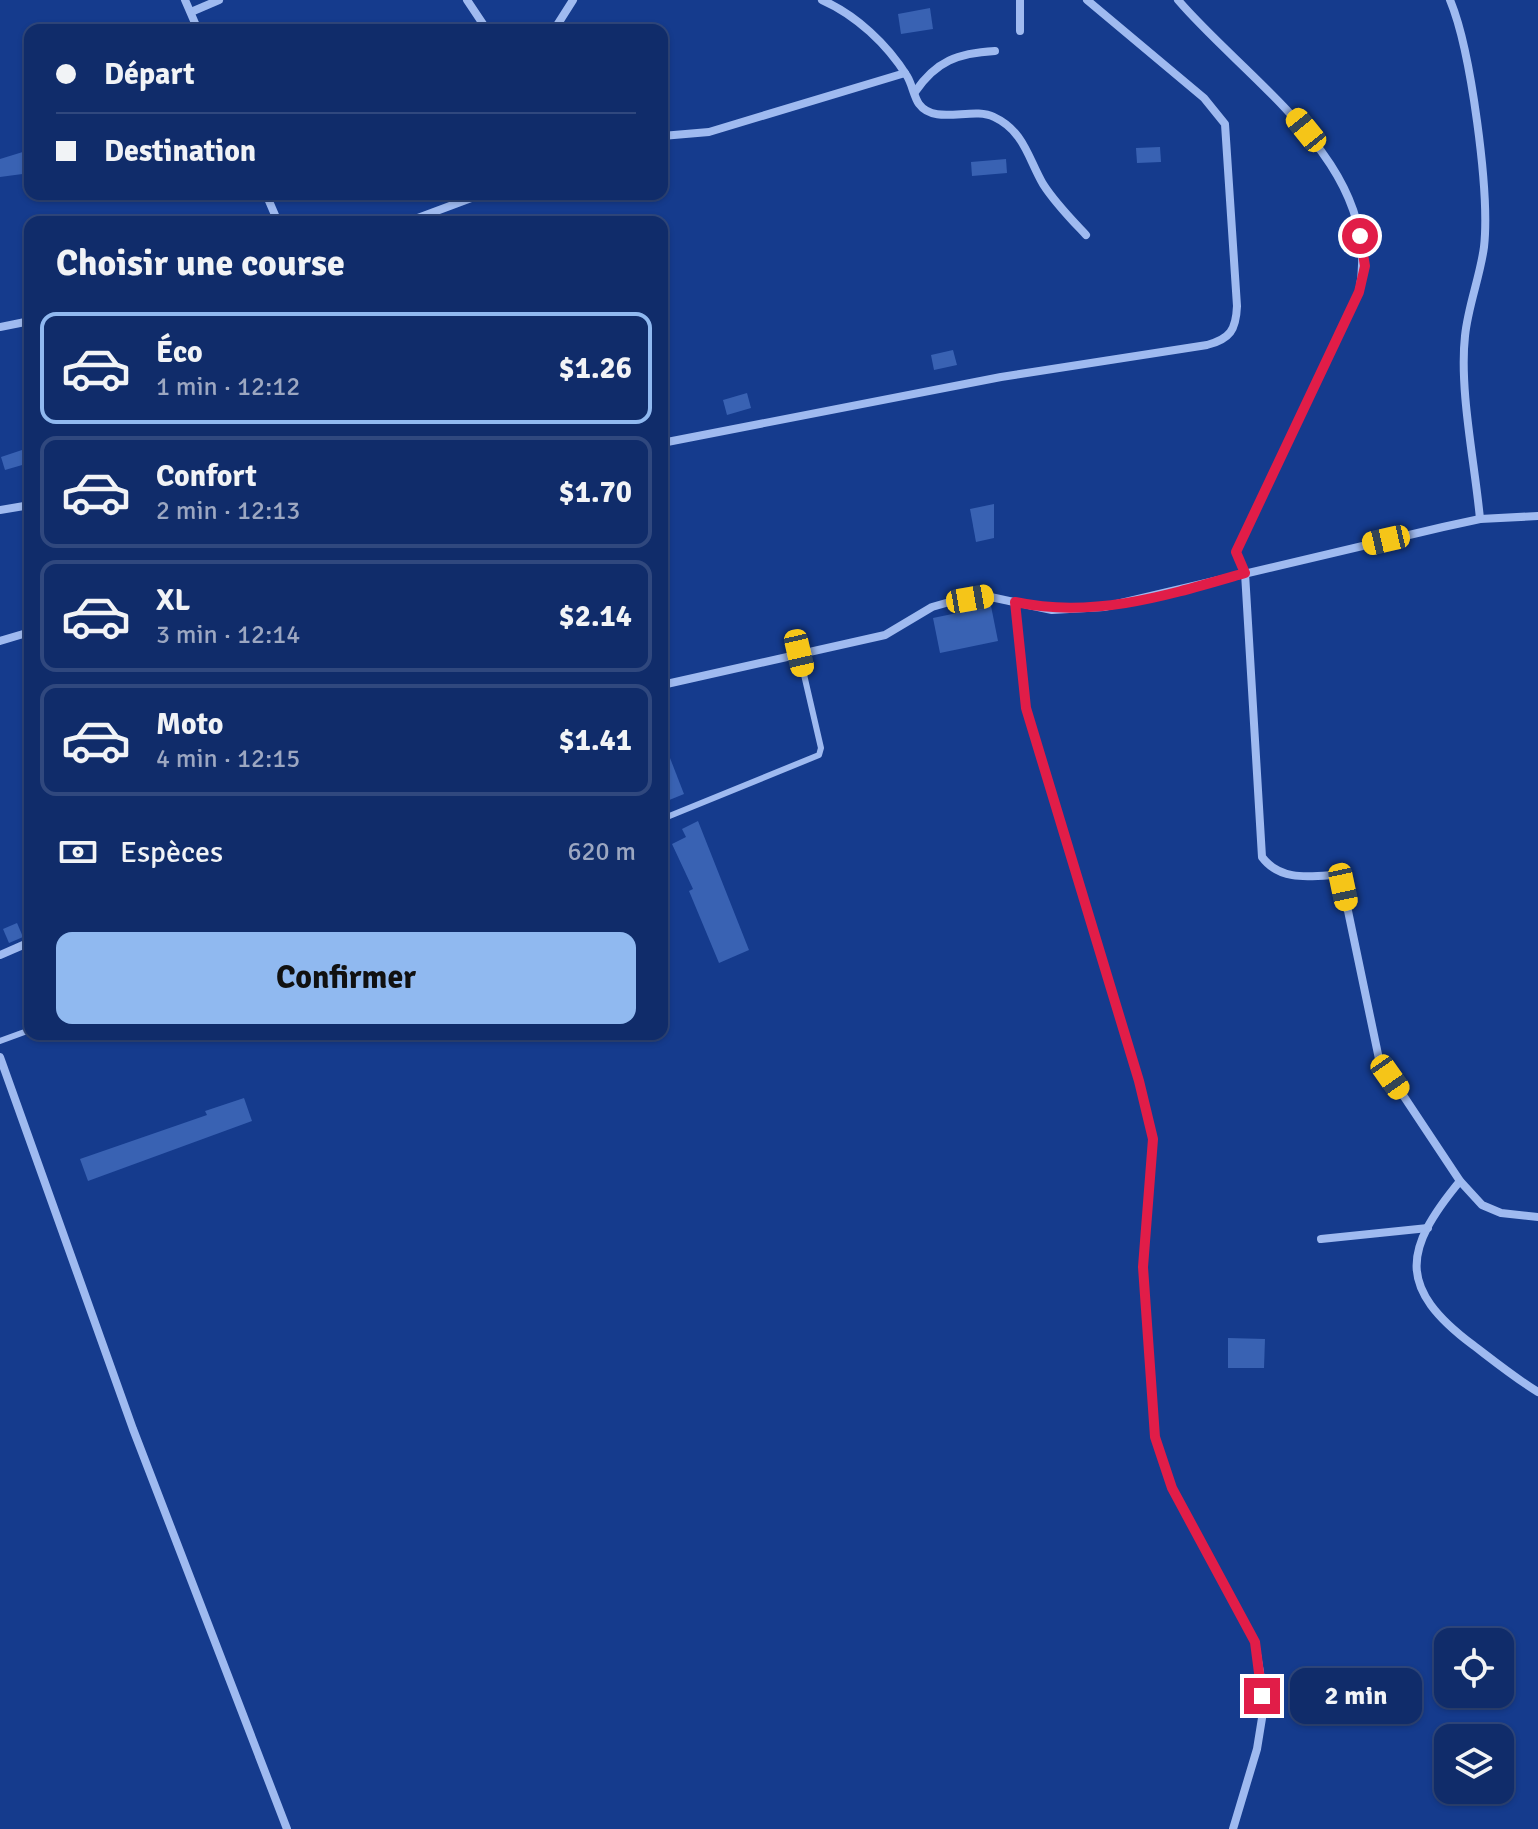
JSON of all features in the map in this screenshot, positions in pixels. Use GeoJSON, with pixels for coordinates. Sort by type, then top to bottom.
{"type":"FeatureCollection","features":[{"type":"Feature","properties":{"kind":"street"},"geometry":{"type":"LineString","coordinates":[[185,0],[196,24]]}},
{"type":"Feature","properties":{"kind":"street"},"geometry":{"type":"LineString","coordinates":[[191,12],[219,0]]}},
{"type":"Feature","properties":{"kind":"street"},"geometry":{"type":"LineString","coordinates":[[467,0],[483,24]]}},
{"type":"Feature","properties":{"kind":"street"},"geometry":{"type":"LineString","coordinates":[[558,24],[573,0]]}},
{"type":"Feature","properties":{"kind":"street"},"geometry":{"type":"LineString","coordinates":[[822,0],[848,13],[865,28],[905,73],[919,104],[934,114],[972,112],[992,115],[1009,126],[1021,138],[1042,182],[1058,206],[1086,235]]}},
{"type":"Feature","properties":{"kind":"street"},"geometry":{"type":"LineString","coordinates":[[1020,0],[1020,31]]}},
{"type":"Feature","properties":{"kind":"street"},"geometry":{"type":"LineString","coordinates":[[668,442],[1001,377],[1207,345],[1223,341],[1232,333],[1237,306],[1225,124],[1204,98],[1087,0]]}},
{"type":"Feature","properties":{"kind":"street"},"geometry":{"type":"LineString","coordinates":[[1178,0],[1212,40],[1291,111],[1321,149],[1349,201],[1365,266],[1359,292],[1236,552],[1245,573],[1262,857],[1272,870],[1286,875],[1332,875],[1337,879],[1343,887],[1379,1059],[1460,1181],[1482,1205],[1501,1213],[1538,1217]]}},
{"type":"Feature","properties":{"kind":"street"},"geometry":{"type":"LineString","coordinates":[[1450,0],[1459,21],[1475,117],[1485,225],[1484,247],[1465,336],[1480,519]]}},
{"type":"Feature","properties":{"kind":"street"},"geometry":{"type":"LineString","coordinates":[[915,92],[930,71],[944,60],[973,52],[995,51]]}},
{"type":"Feature","properties":{"kind":"street"},"geometry":{"type":"LineString","coordinates":[[668,135],[709,132],[905,73]]}},
{"type":"Feature","properties":{"kind":"street"},"geometry":{"type":"LineString","coordinates":[[433,216],[469,200]]}},
{"type":"Feature","properties":{"kind":"street"},"geometry":{"type":"LineString","coordinates":[[0,327],[24,322]]}},
{"type":"Feature","properties":{"kind":"street"},"geometry":{"type":"LineString","coordinates":[[0,510],[24,506]]}},
{"type":"Feature","properties":{"kind":"street"},"geometry":{"type":"LineString","coordinates":[[668,684],[885,635],[932,607],[953,601],[986,596],[1052,610],[1104,607],[1480,519],[1538,516]]}},
{"type":"Feature","properties":{"kind":"street"},"geometry":{"type":"LineString","coordinates":[[1015,602],[1026,708],[1139,1081],[1153,1139],[1143,1267],[1155,1437],[1172,1488],[1255,1642],[1263,1712],[1257,1749],[1233,1829]]}},
{"type":"Feature","properties":{"kind":"street"},"geometry":{"type":"LineString","coordinates":[[0,641],[24,634]]}},
{"type":"Feature","properties":{"kind":"street"},"geometry":{"type":"LineString","coordinates":[[0,955],[24,945]]}},
{"type":"Feature","properties":{"kind":"street"},"geometry":{"type":"LineString","coordinates":[[0,1057],[133,1429],[287,1829]]}},
{"type":"Feature","properties":{"kind":"street"},"geometry":{"type":"LineString","coordinates":[[1460,1181],[1435,1212],[1420,1244],[1417,1276],[1423,1299],[1441,1321],[1538,1392]]}},
{"type":"Feature","properties":{"kind":"street"},"geometry":{"type":"LineString","coordinates":[[1321,1239],[1428,1228]]}},
{"type":"Feature","properties":{"kind":"lane"},"geometry":{"type":"LineString","coordinates":[[668,817],[819,755],[821,748],[799,653]]}},
{"type":"Feature","properties":{"kind":"lane"},"geometry":{"type":"LineString","coordinates":[[0,1041],[24,1032]]}},
{"type":"Feature","properties":{"kind":"building"},"geometry":{"type":"Polygon","coordinates":[[[930,8],[933,29],[901,34],[898,14],[930,8]]]}},
{"type":"Feature","properties":{"kind":"building"},"geometry":{"type":"Polygon","coordinates":[[[1160,147],[1161,162],[1137,163],[1136,148],[1160,147]]]}},
{"type":"Feature","properties":{"kind":"building"},"geometry":{"type":"Polygon","coordinates":[[[24,152],[24,174],[0,177],[0,159],[24,152]]]}},
{"type":"Feature","properties":{"kind":"building"},"geometry":{"type":"Polygon","coordinates":[[[1006,159],[1007,173],[972,176],[971,162],[1006,159]]]}},
{"type":"Feature","properties":{"kind":"building"},"geometry":{"type":"Polygon","coordinates":[[[953,350],[957,365],[934,370],[931,355],[953,350]]]}},
{"type":"Feature","properties":{"kind":"building"},"geometry":{"type":"Polygon","coordinates":[[[747,393],[751,408],[727,415],[723,400],[747,393]]]}},
{"type":"Feature","properties":{"kind":"building"},"geometry":{"type":"Polygon","coordinates":[[[24,449],[24,464],[5,470],[1,457],[24,449]]]}},
{"type":"Feature","properties":{"kind":"building"},"geometry":{"type":"Polygon","coordinates":[[[994,504],[994,538],[976,542],[970,509],[994,504]]]}},
{"type":"Feature","properties":{"kind":"building"},"geometry":{"type":"Polygon","coordinates":[[[991,606],[998,641],[940,653],[933,618],[991,606]]]}},
{"type":"Feature","properties":{"kind":"building"},"geometry":{"type":"Polygon","coordinates":[[[668,753],[684,794],[668,801],[668,753]]]}},
{"type":"Feature","properties":{"kind":"building"},"geometry":{"type":"Polygon","coordinates":[[[698,821],[749,950],[719,963],[689,891],[693,889],[672,844],[686,837],[682,829],[698,821]]]}},
{"type":"Feature","properties":{"kind":"building"},"geometry":{"type":"Polygon","coordinates":[[[17,923],[23,937],[9,943],[3,929],[17,923]]]}},
{"type":"Feature","properties":{"kind":"building"},"geometry":{"type":"Polygon","coordinates":[[[244,1098],[252,1121],[88,1181],[80,1159],[207,1115],[205,1111],[244,1098]]]}},
{"type":"Feature","properties":{"kind":"building"},"geometry":{"type":"Polygon","coordinates":[[[1228,1338],[1265,1339],[1264,1368],[1228,1368],[1228,1338]]]}},
{"type":"Feature","properties":{"kind":"route"},"geometry":{"type":"LineString","coordinates":[[1262,1696],[1255,1642],[1172,1488],[1155,1437],[1146,1344],[1143,1267],[1153,1139],[1139,1081],[1026,708],[1015,602],[1052,610],[1104,607],[1245,573],[1236,552],[1359,292],[1365,266],[1360,236]]}}]}
